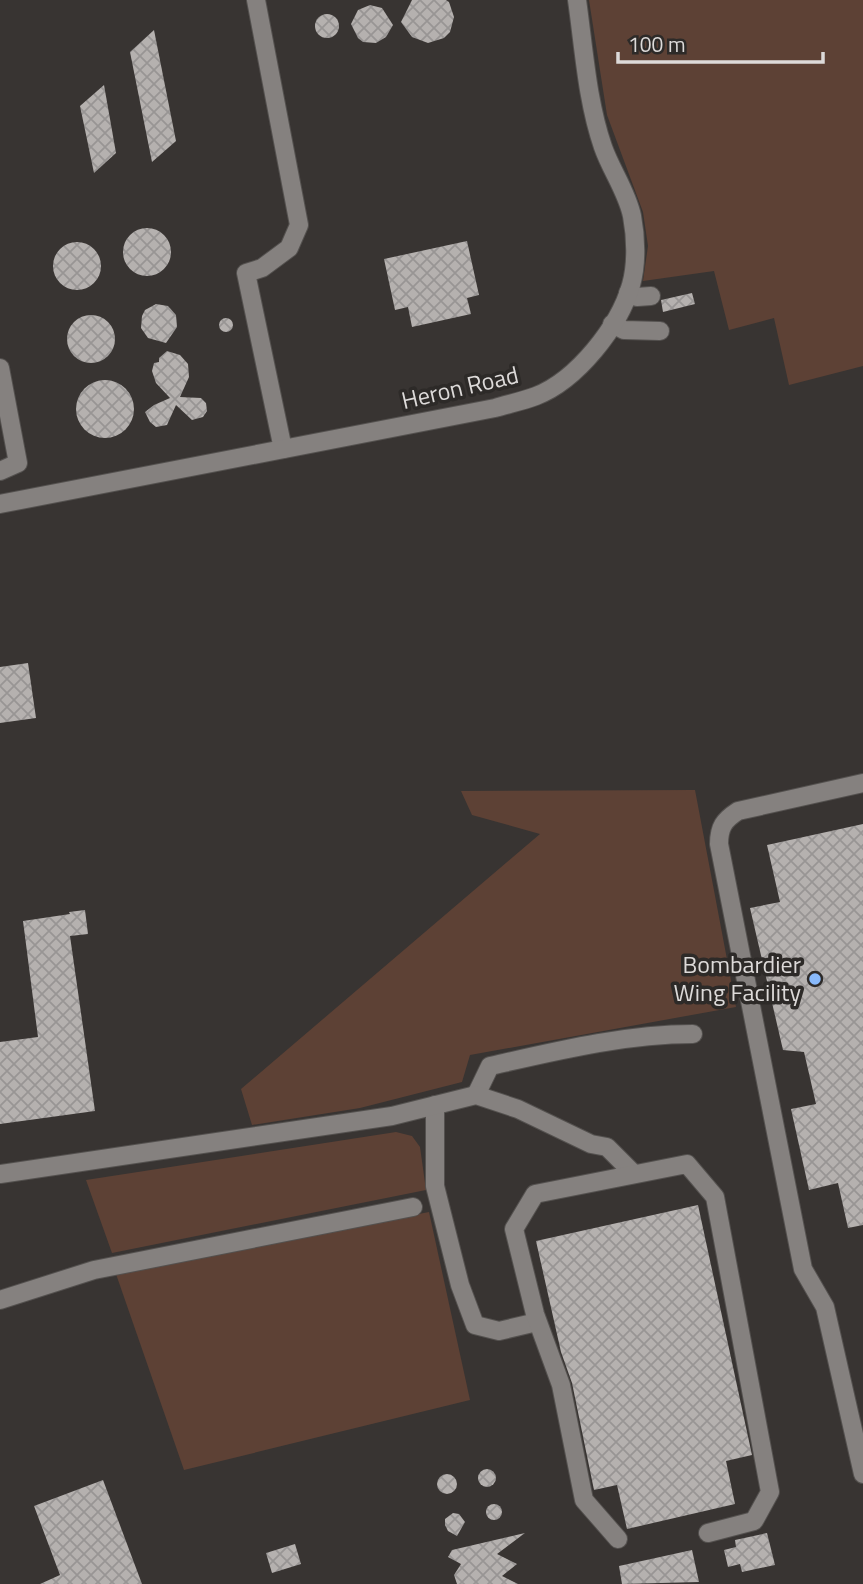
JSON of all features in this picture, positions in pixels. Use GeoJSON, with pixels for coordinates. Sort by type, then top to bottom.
{"type":"FeatureCollection","features":[{"type":"Feature","properties":{"kind":"street"},"geometry":{"type":"LineString","coordinates":[[256,0],[299,225],[289,248],[262,268],[246,273],[283,449]]}},
{"type":"Feature","properties":{"kind":"street","name":"Heron Road"},"geometry":{"type":"LineString","coordinates":[[0,504],[495,408],[537,396],[563,380],[586,358],[612,324],[632,283],[635,246],[632,214],[603,147],[594,113],[577,0]]}},
{"type":"Feature","properties":{"kind":"street"},"geometry":{"type":"LineString","coordinates":[[628,293],[637,297],[651,296]]}},
{"type":"Feature","properties":{"kind":"street"},"geometry":{"type":"LineString","coordinates":[[612,324],[624,330],[660,331]]}},
{"type":"Feature","properties":{"kind":"street"},"geometry":{"type":"LineString","coordinates":[[0,368],[18,463],[0,471]]}},
{"type":"Feature","properties":{"kind":"street"},"geometry":{"type":"LineString","coordinates":[[863,783],[738,811],[726,819],[719,831],[719,844],[803,1269],[825,1307],[863,1474]]}},
{"type":"Feature","properties":{"kind":"street"},"geometry":{"type":"LineString","coordinates":[[476,1095],[490,1066],[592,1045],[666,1034],[693,1034]]}},
{"type":"Feature","properties":{"kind":"street"},"geometry":{"type":"LineString","coordinates":[[0,1174],[392,1115],[476,1095],[518,1108],[591,1144],[607,1147],[633,1173]]}},
{"type":"Feature","properties":{"kind":"street"},"geometry":{"type":"LineString","coordinates":[[435,1105],[435,1186],[460,1284],[475,1325],[499,1331],[537,1322]]}},
{"type":"Feature","properties":{"kind":"street"},"geometry":{"type":"LineString","coordinates":[[618,1539],[584,1500],[561,1385],[537,1322],[514,1228],[535,1194],[687,1164],[715,1197],[770,1493],[754,1521],[708,1533]]}},
{"type":"Feature","properties":{"kind":"street"},"geometry":{"type":"LineString","coordinates":[[0,1300],[107,1267],[413,1207]]}},
{"type":"Feature","properties":{"kind":"shaded area"},"geometry":{"type":"Polygon","coordinates":[[[589,0],[863,0],[863,366],[789,385],[774,318],[729,330],[714,271],[643,281],[648,246],[643,212],[607,115],[589,0]]]}},
{"type":"Feature","properties":{"kind":"shaded area"},"geometry":{"type":"Polygon","coordinates":[[[695,790],[736,1007],[470,1055],[462,1082],[360,1108],[252,1125],[241,1089],[540,834],[472,815],[461,791],[695,790]]]}},
{"type":"Feature","properties":{"kind":"shaded area"},"geometry":{"type":"Polygon","coordinates":[[[396,1132],[412,1136],[420,1147],[426,1190],[112,1253],[86,1180],[396,1132]]]}},
{"type":"Feature","properties":{"kind":"shaded area"},"geometry":{"type":"Polygon","coordinates":[[[429,1212],[470,1400],[184,1470],[116,1274],[429,1212]]]}},
{"type":"Feature","properties":{"kind":"building"},"geometry":{"type":"Polygon","coordinates":[[[412,0],[449,2],[454,17],[450,32],[444,38],[428,43],[412,37],[401,22],[412,0]]]}},
{"type":"Feature","properties":{"kind":"building"},"geometry":{"type":"Polygon","coordinates":[[[370,5],[382,8],[393,25],[386,37],[376,43],[363,42],[351,24],[358,10],[370,5]]]}},
{"type":"Feature","properties":{"kind":"building"},"geometry":{"type":"Polygon","coordinates":[[[327,14],[336,17],[339,26],[336,35],[327,38],[318,35],[315,26],[318,17],[327,14]]]}},
{"type":"Feature","properties":{"kind":"building"},"geometry":{"type":"Polygon","coordinates":[[[154,30],[176,141],[152,162],[130,52],[154,30]]]}},
{"type":"Feature","properties":{"kind":"building"},"geometry":{"type":"Polygon","coordinates":[[[104,85],[116,153],[94,173],[80,106],[104,85]]]}},
{"type":"Feature","properties":{"kind":"building"},"geometry":{"type":"Polygon","coordinates":[[[147,228],[164,235],[171,252],[164,269],[147,276],[130,269],[123,252],[130,235],[147,228]]]}},
{"type":"Feature","properties":{"kind":"building"},"geometry":{"type":"Polygon","coordinates":[[[467,241],[479,295],[467,298],[471,314],[412,327],[408,307],[395,310],[384,259],[467,241]]]}},
{"type":"Feature","properties":{"kind":"building"},"geometry":{"type":"Polygon","coordinates":[[[77,242],[94,249],[101,266],[94,283],[77,290],[60,283],[53,266],[60,249],[77,242]]]}},
{"type":"Feature","properties":{"kind":"building"},"geometry":{"type":"Polygon","coordinates":[[[692,293],[695,304],[663,312],[661,300],[692,293]]]}},
{"type":"Feature","properties":{"kind":"building"},"geometry":{"type":"Polygon","coordinates":[[[156,304],[168,306],[176,315],[177,327],[166,343],[148,338],[141,328],[145,310],[156,304]]]}},
{"type":"Feature","properties":{"kind":"building"},"geometry":{"type":"Polygon","coordinates":[[[91,315],[108,322],[115,339],[108,356],[91,363],[74,356],[67,339],[74,322],[91,315]]]}},
{"type":"Feature","properties":{"kind":"building"},"geometry":{"type":"Polygon","coordinates":[[[223,318],[229,318],[233,325],[229,332],[223,332],[219,328],[219,322],[223,318]]]}},
{"type":"Feature","properties":{"kind":"building"},"geometry":{"type":"Polygon","coordinates":[[[167,351],[180,355],[188,364],[189,377],[180,397],[201,398],[206,403],[207,411],[203,417],[192,420],[176,405],[167,425],[156,427],[145,412],[170,398],[156,383],[152,371],[154,363],[159,362],[159,358],[167,351]]]}},
{"type":"Feature","properties":{"kind":"building"},"geometry":{"type":"Polygon","coordinates":[[[105,380],[116,382],[129,393],[134,409],[132,420],[121,433],[105,438],[94,436],[81,425],[76,409],[78,398],[89,385],[105,380]]]}},
{"type":"Feature","properties":{"kind":"building"},"geometry":{"type":"Polygon","coordinates":[[[28,663],[36,718],[0,723],[0,667],[28,663]]]}},
{"type":"Feature","properties":{"kind":"building","name":"Bombardier Wing Facility"},"geometry":{"type":"Polygon","coordinates":[[[863,824],[863,1225],[848,1228],[838,1183],[809,1190],[791,1109],[816,1104],[804,1052],[783,1050],[750,908],[780,902],[767,845],[863,824]]]}},
{"type":"Feature","properties":{"kind":"building"},"geometry":{"type":"Polygon","coordinates":[[[85,910],[88,934],[70,936],[95,1111],[0,1124],[0,1042],[38,1037],[23,921],[85,910]]]}},
{"type":"Feature","properties":{"kind":"building"},"geometry":{"type":"Polygon","coordinates":[[[698,1205],[752,1455],[726,1461],[735,1504],[627,1529],[617,1485],[594,1490],[572,1383],[561,1352],[536,1241],[698,1205]]]}},
{"type":"Feature","properties":{"kind":"building"},"geometry":{"type":"Polygon","coordinates":[[[487,1469],[493,1472],[496,1478],[493,1484],[487,1487],[481,1484],[478,1478],[481,1472],[487,1469]]]}},
{"type":"Feature","properties":{"kind":"building"},"geometry":{"type":"Polygon","coordinates":[[[447,1474],[454,1477],[457,1484],[454,1491],[447,1494],[440,1491],[437,1484],[440,1477],[447,1474]]]}},
{"type":"Feature","properties":{"kind":"building"},"geometry":{"type":"Polygon","coordinates":[[[103,1480],[142,1584],[40,1584],[60,1575],[34,1506],[103,1480]]]}},
{"type":"Feature","properties":{"kind":"building"},"geometry":{"type":"Polygon","coordinates":[[[491,1504],[497,1504],[502,1512],[500,1518],[491,1520],[486,1515],[486,1509],[491,1504]]]}},
{"type":"Feature","properties":{"kind":"building"},"geometry":{"type":"Polygon","coordinates":[[[453,1513],[459,1514],[465,1522],[457,1536],[448,1531],[445,1525],[445,1519],[453,1513]]]}},
{"type":"Feature","properties":{"kind":"building"},"geometry":{"type":"Polygon","coordinates":[[[525,1533],[497,1554],[517,1564],[502,1576],[518,1584],[457,1584],[454,1575],[461,1564],[448,1557],[452,1550],[525,1533]]]}},
{"type":"Feature","properties":{"kind":"building"},"geometry":{"type":"Polygon","coordinates":[[[767,1533],[775,1565],[742,1572],[740,1564],[728,1567],[724,1550],[736,1547],[735,1540],[767,1533]]]}},
{"type":"Feature","properties":{"kind":"building"},"geometry":{"type":"Polygon","coordinates":[[[295,1544],[301,1564],[272,1573],[266,1553],[295,1544]]]}},
{"type":"Feature","properties":{"kind":"building"},"geometry":{"type":"Polygon","coordinates":[[[692,1550],[699,1582],[622,1584],[619,1566],[692,1550]]]}},
{"type":"Feature","properties":{"kind":"place","name":"Bombardier Wing Facility"},"geometry":{"type":"Point","coordinates":[815,979]}}]}
